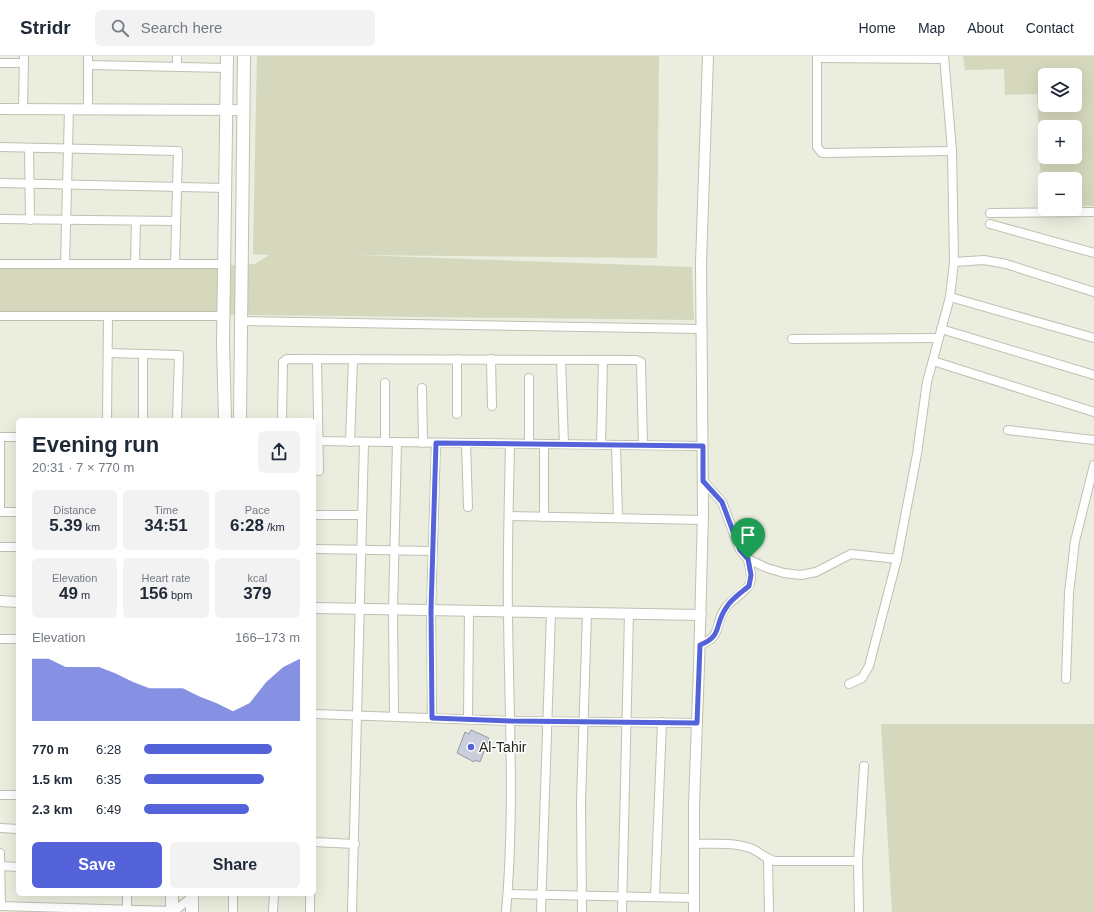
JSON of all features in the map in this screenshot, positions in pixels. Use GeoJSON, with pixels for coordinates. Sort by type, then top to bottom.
{"type":"FeatureCollection","features":[{"type":"Feature","properties":{"kind":"main road"},"geometry":{"type":"LineString","coordinates":[[240,418],[244,56]]}},
{"type":"Feature","properties":{"kind":"main road"},"geometry":{"type":"LineString","coordinates":[[225,418],[224,316],[227,62]]}},
{"type":"Feature","properties":{"kind":"main road"},"geometry":{"type":"LineString","coordinates":[[172,896],[172,911]]}},
{"type":"Feature","properties":{"kind":"main road"},"geometry":{"type":"LineString","coordinates":[[192,896],[192,912]]}},
{"type":"Feature","properties":{"kind":"street"},"geometry":{"type":"LineString","coordinates":[[88,56],[88,109]]}},
{"type":"Feature","properties":{"kind":"street"},"geometry":{"type":"LineString","coordinates":[[176,67],[177,56]]}},
{"type":"Feature","properties":{"kind":"street"},"geometry":{"type":"LineString","coordinates":[[694,912],[693,844],[701,616],[703,481],[701,263],[708,56]]}},
{"type":"Feature","properties":{"kind":"street"},"geometry":{"type":"LineString","coordinates":[[849,684],[862,678],[868,666],[897,559],[917,454],[927,382],[950,297],[954,262],[952,151],[944,58],[817,57],[817,148],[822,154],[952,151]]}},
{"type":"Feature","properties":{"kind":"street"},"geometry":{"type":"LineString","coordinates":[[0,63],[24,59],[23,110]]}},
{"type":"Feature","properties":{"kind":"street"},"geometry":{"type":"LineString","coordinates":[[88,65],[176,67],[227,62]]}},
{"type":"Feature","properties":{"kind":"street"},"geometry":{"type":"LineString","coordinates":[[65,264],[69,109]]}},
{"type":"Feature","properties":{"kind":"street"},"geometry":{"type":"LineString","coordinates":[[0,110],[244,110]]}},
{"type":"Feature","properties":{"kind":"street"},"geometry":{"type":"LineString","coordinates":[[0,147],[178,151],[176,264]]}},
{"type":"Feature","properties":{"kind":"street"},"geometry":{"type":"LineString","coordinates":[[29,148],[30,220]]}},
{"type":"Feature","properties":{"kind":"street"},"geometry":{"type":"LineString","coordinates":[[0,183],[226,188]]}},
{"type":"Feature","properties":{"kind":"street"},"geometry":{"type":"LineString","coordinates":[[990,213],[1094,212]]}},
{"type":"Feature","properties":{"kind":"street"},"geometry":{"type":"LineString","coordinates":[[0,219],[176,221]]}},
{"type":"Feature","properties":{"kind":"street"},"geometry":{"type":"LineString","coordinates":[[135,264],[136,221]]}},
{"type":"Feature","properties":{"kind":"street"},"geometry":{"type":"LineString","coordinates":[[990,224],[1094,253]]}},
{"type":"Feature","properties":{"kind":"street"},"geometry":{"type":"LineString","coordinates":[[954,262],[984,260],[1006,264],[1094,292]]}},
{"type":"Feature","properties":{"kind":"street"},"geometry":{"type":"LineString","coordinates":[[0,264],[225,264]]}},
{"type":"Feature","properties":{"kind":"street"},"geometry":{"type":"LineString","coordinates":[[950,297],[1094,338]]}},
{"type":"Feature","properties":{"kind":"street"},"geometry":{"type":"LineString","coordinates":[[0,316],[224,316]]}},
{"type":"Feature","properties":{"kind":"street"},"geometry":{"type":"LineString","coordinates":[[107,418],[108,316]]}},
{"type":"Feature","properties":{"kind":"street"},"geometry":{"type":"LineString","coordinates":[[241,321],[702,329]]}},
{"type":"Feature","properties":{"kind":"street"},"geometry":{"type":"LineString","coordinates":[[941,329],[1094,375]]}},
{"type":"Feature","properties":{"kind":"street"},"geometry":{"type":"LineString","coordinates":[[792,339],[939,338]]}},
{"type":"Feature","properties":{"kind":"street"},"geometry":{"type":"LineString","coordinates":[[108,353],[179,355],[177,418]]}},
{"type":"Feature","properties":{"kind":"street"},"geometry":{"type":"LineString","coordinates":[[142,418],[143,354]]}},
{"type":"Feature","properties":{"kind":"street"},"geometry":{"type":"LineString","coordinates":[[282,418],[283,362],[287,359],[636,360],[641,362],[643,445]]}},
{"type":"Feature","properties":{"kind":"street"},"geometry":{"type":"LineString","coordinates":[[317,359],[316,441],[319,471]]}},
{"type":"Feature","properties":{"kind":"street"},"geometry":{"type":"LineString","coordinates":[[350,442],[353,359]]}},
{"type":"Feature","properties":{"kind":"street"},"geometry":{"type":"LineString","coordinates":[[457,359],[457,414]]}},
{"type":"Feature","properties":{"kind":"street"},"geometry":{"type":"LineString","coordinates":[[491,359],[492,406]]}},
{"type":"Feature","properties":{"kind":"street"},"geometry":{"type":"LineString","coordinates":[[561,360],[564,444]]}},
{"type":"Feature","properties":{"kind":"street"},"geometry":{"type":"LineString","coordinates":[[601,445],[603,360]]}},
{"type":"Feature","properties":{"kind":"street"},"geometry":{"type":"LineString","coordinates":[[933,361],[1094,412]]}},
{"type":"Feature","properties":{"kind":"street"},"geometry":{"type":"LineString","coordinates":[[529,378],[529,444]]}},
{"type":"Feature","properties":{"kind":"street"},"geometry":{"type":"LineString","coordinates":[[385,383],[385,442]]}},
{"type":"Feature","properties":{"kind":"street"},"geometry":{"type":"LineString","coordinates":[[422,388],[423,442]]}},
{"type":"Feature","properties":{"kind":"street"},"geometry":{"type":"LineString","coordinates":[[1008,430],[1094,440]]}},
{"type":"Feature","properties":{"kind":"street"},"geometry":{"type":"LineString","coordinates":[[16,437],[0,437],[0,512],[16,512]]}},
{"type":"Feature","properties":{"kind":"street"},"geometry":{"type":"LineString","coordinates":[[316,441],[703,446]]}},
{"type":"Feature","properties":{"kind":"street"},"geometry":{"type":"LineString","coordinates":[[352,912],[355,844],[364,442]]}},
{"type":"Feature","properties":{"kind":"street"},"geometry":{"type":"LineString","coordinates":[[394,716],[393,609],[397,442]]}},
{"type":"Feature","properties":{"kind":"street"},"geometry":{"type":"LineString","coordinates":[[432,718],[431,610],[436,443]]}},
{"type":"Feature","properties":{"kind":"street"},"geometry":{"type":"LineString","coordinates":[[466,443],[468,507]]}},
{"type":"Feature","properties":{"kind":"street"},"geometry":{"type":"LineString","coordinates":[[506,912],[508,894],[511,721],[508,612],[510,444]]}},
{"type":"Feature","properties":{"kind":"street"},"geometry":{"type":"LineString","coordinates":[[544,444],[544,517]]}},
{"type":"Feature","properties":{"kind":"street"},"geometry":{"type":"LineString","coordinates":[[616,445],[618,518]]}},
{"type":"Feature","properties":{"kind":"street"},"geometry":{"type":"LineString","coordinates":[[1066,679],[1069,593],[1075,541],[1094,465]]}},
{"type":"Feature","properties":{"kind":"street"},"geometry":{"type":"LineString","coordinates":[[703,481],[722,502],[740,550],[748,559],[784,574],[801,575],[816,572],[844,556],[856,553],[897,559]]}},
{"type":"Feature","properties":{"kind":"street"},"geometry":{"type":"LineString","coordinates":[[316,515],[362,515]]}},
{"type":"Feature","properties":{"kind":"street"},"geometry":{"type":"LineString","coordinates":[[509,516],[702,520]]}},
{"type":"Feature","properties":{"kind":"street"},"geometry":{"type":"LineString","coordinates":[[0,547],[16,547]]}},
{"type":"Feature","properties":{"kind":"street"},"geometry":{"type":"LineString","coordinates":[[316,549],[433,551]]}},
{"type":"Feature","properties":{"kind":"street"},"geometry":{"type":"LineString","coordinates":[[700,645],[711,641],[727,606],[749,586],[751,575],[748,559]]}},
{"type":"Feature","properties":{"kind":"street"},"geometry":{"type":"LineString","coordinates":[[0,601],[16,602]]}},
{"type":"Feature","properties":{"kind":"street"},"geometry":{"type":"LineString","coordinates":[[316,608],[701,616]]}},
{"type":"Feature","properties":{"kind":"street"},"geometry":{"type":"LineString","coordinates":[[468,719],[469,611]]}},
{"type":"Feature","properties":{"kind":"street"},"geometry":{"type":"LineString","coordinates":[[541,912],[551,612]]}},
{"type":"Feature","properties":{"kind":"street"},"geometry":{"type":"LineString","coordinates":[[582,912],[581,802],[587,613]]}},
{"type":"Feature","properties":{"kind":"street"},"geometry":{"type":"LineString","coordinates":[[622,912],[629,614]]}},
{"type":"Feature","properties":{"kind":"street"},"geometry":{"type":"LineString","coordinates":[[0,639],[16,639]]}},
{"type":"Feature","properties":{"kind":"street"},"geometry":{"type":"LineString","coordinates":[[316,714],[511,721],[697,723]]}},
{"type":"Feature","properties":{"kind":"street"},"geometry":{"type":"LineString","coordinates":[[655,897],[662,722]]}},
{"type":"Feature","properties":{"kind":"street"},"geometry":{"type":"LineString","coordinates":[[859,912],[858,861],[864,766]]}},
{"type":"Feature","properties":{"kind":"street"},"geometry":{"type":"LineString","coordinates":[[0,795],[16,795]]}},
{"type":"Feature","properties":{"kind":"street"},"geometry":{"type":"LineString","coordinates":[[0,828],[16,829]]}},
{"type":"Feature","properties":{"kind":"street"},"geometry":{"type":"LineString","coordinates":[[316,842],[355,844]]}},
{"type":"Feature","properties":{"kind":"street"},"geometry":{"type":"LineString","coordinates":[[693,844],[741,845],[752,848],[768,859],[858,861]]}},
{"type":"Feature","properties":{"kind":"street"},"geometry":{"type":"LineString","coordinates":[[0,853],[0,906],[19,909],[172,911],[177,909],[191,896]]}},
{"type":"Feature","properties":{"kind":"street"},"geometry":{"type":"LineString","coordinates":[[768,859],[769,912]]}},
{"type":"Feature","properties":{"kind":"street"},"geometry":{"type":"LineString","coordinates":[[0,866],[16,867]]}},
{"type":"Feature","properties":{"kind":"street"},"geometry":{"type":"LineString","coordinates":[[508,894],[693,898]]}},
{"type":"Feature","properties":{"kind":"street"},"geometry":{"type":"LineString","coordinates":[[127,911],[128,896]]}},
{"type":"Feature","properties":{"kind":"street"},"geometry":{"type":"LineString","coordinates":[[233,896],[233,912]]}},
{"type":"Feature","properties":{"kind":"street"},"geometry":{"type":"LineString","coordinates":[[273,912],[274,896]]}},
{"type":"Feature","properties":{"kind":"street"},"geometry":{"type":"LineString","coordinates":[[310,896],[310,912]]}},
{"type":"Feature","properties":{"kind":"green space"},"geometry":{"type":"Polygon","coordinates":[[[257,56],[659,56],[657,258],[356,255],[692,267],[694,320],[0,312],[0,266],[176,267],[255,264],[269,255],[253,254],[257,56]]]}},
{"type":"Feature","properties":{"kind":"green space"},"geometry":{"type":"Polygon","coordinates":[[[963,56],[1094,56],[1094,206],[1082,206],[1082,172],[1040,172],[1040,164],[1082,164],[1082,120],[1038,120],[1037,94],[1005,95],[1004,69],[965,70],[963,56]]]}},
{"type":"Feature","properties":{"kind":"green space"},"geometry":{"type":"Polygon","coordinates":[[[881,724],[1094,724],[1094,912],[892,912],[881,724]]]}},
{"type":"Feature","properties":{"kind":"building"},"geometry":{"type":"Polygon","coordinates":[[[471,730],[489,738],[480,762],[475,760],[474,762],[457,753],[465,732],[469,734],[471,730]]]}},
{"type":"Feature","properties":{"kind":"place","name":"Al-Tahir"},"geometry":{"type":"Point","coordinates":[471,747]}},
{"type":"Feature","properties":{"kind":"route"},"geometry":{"type":"LineString","coordinates":[[436,443],[703,446],[703,481],[722,502],[740,550],[748,559],[751,575],[749,586],[727,606],[711,641],[700,645],[697,723],[511,721],[432,718],[431,610],[436,443]]}}]}
